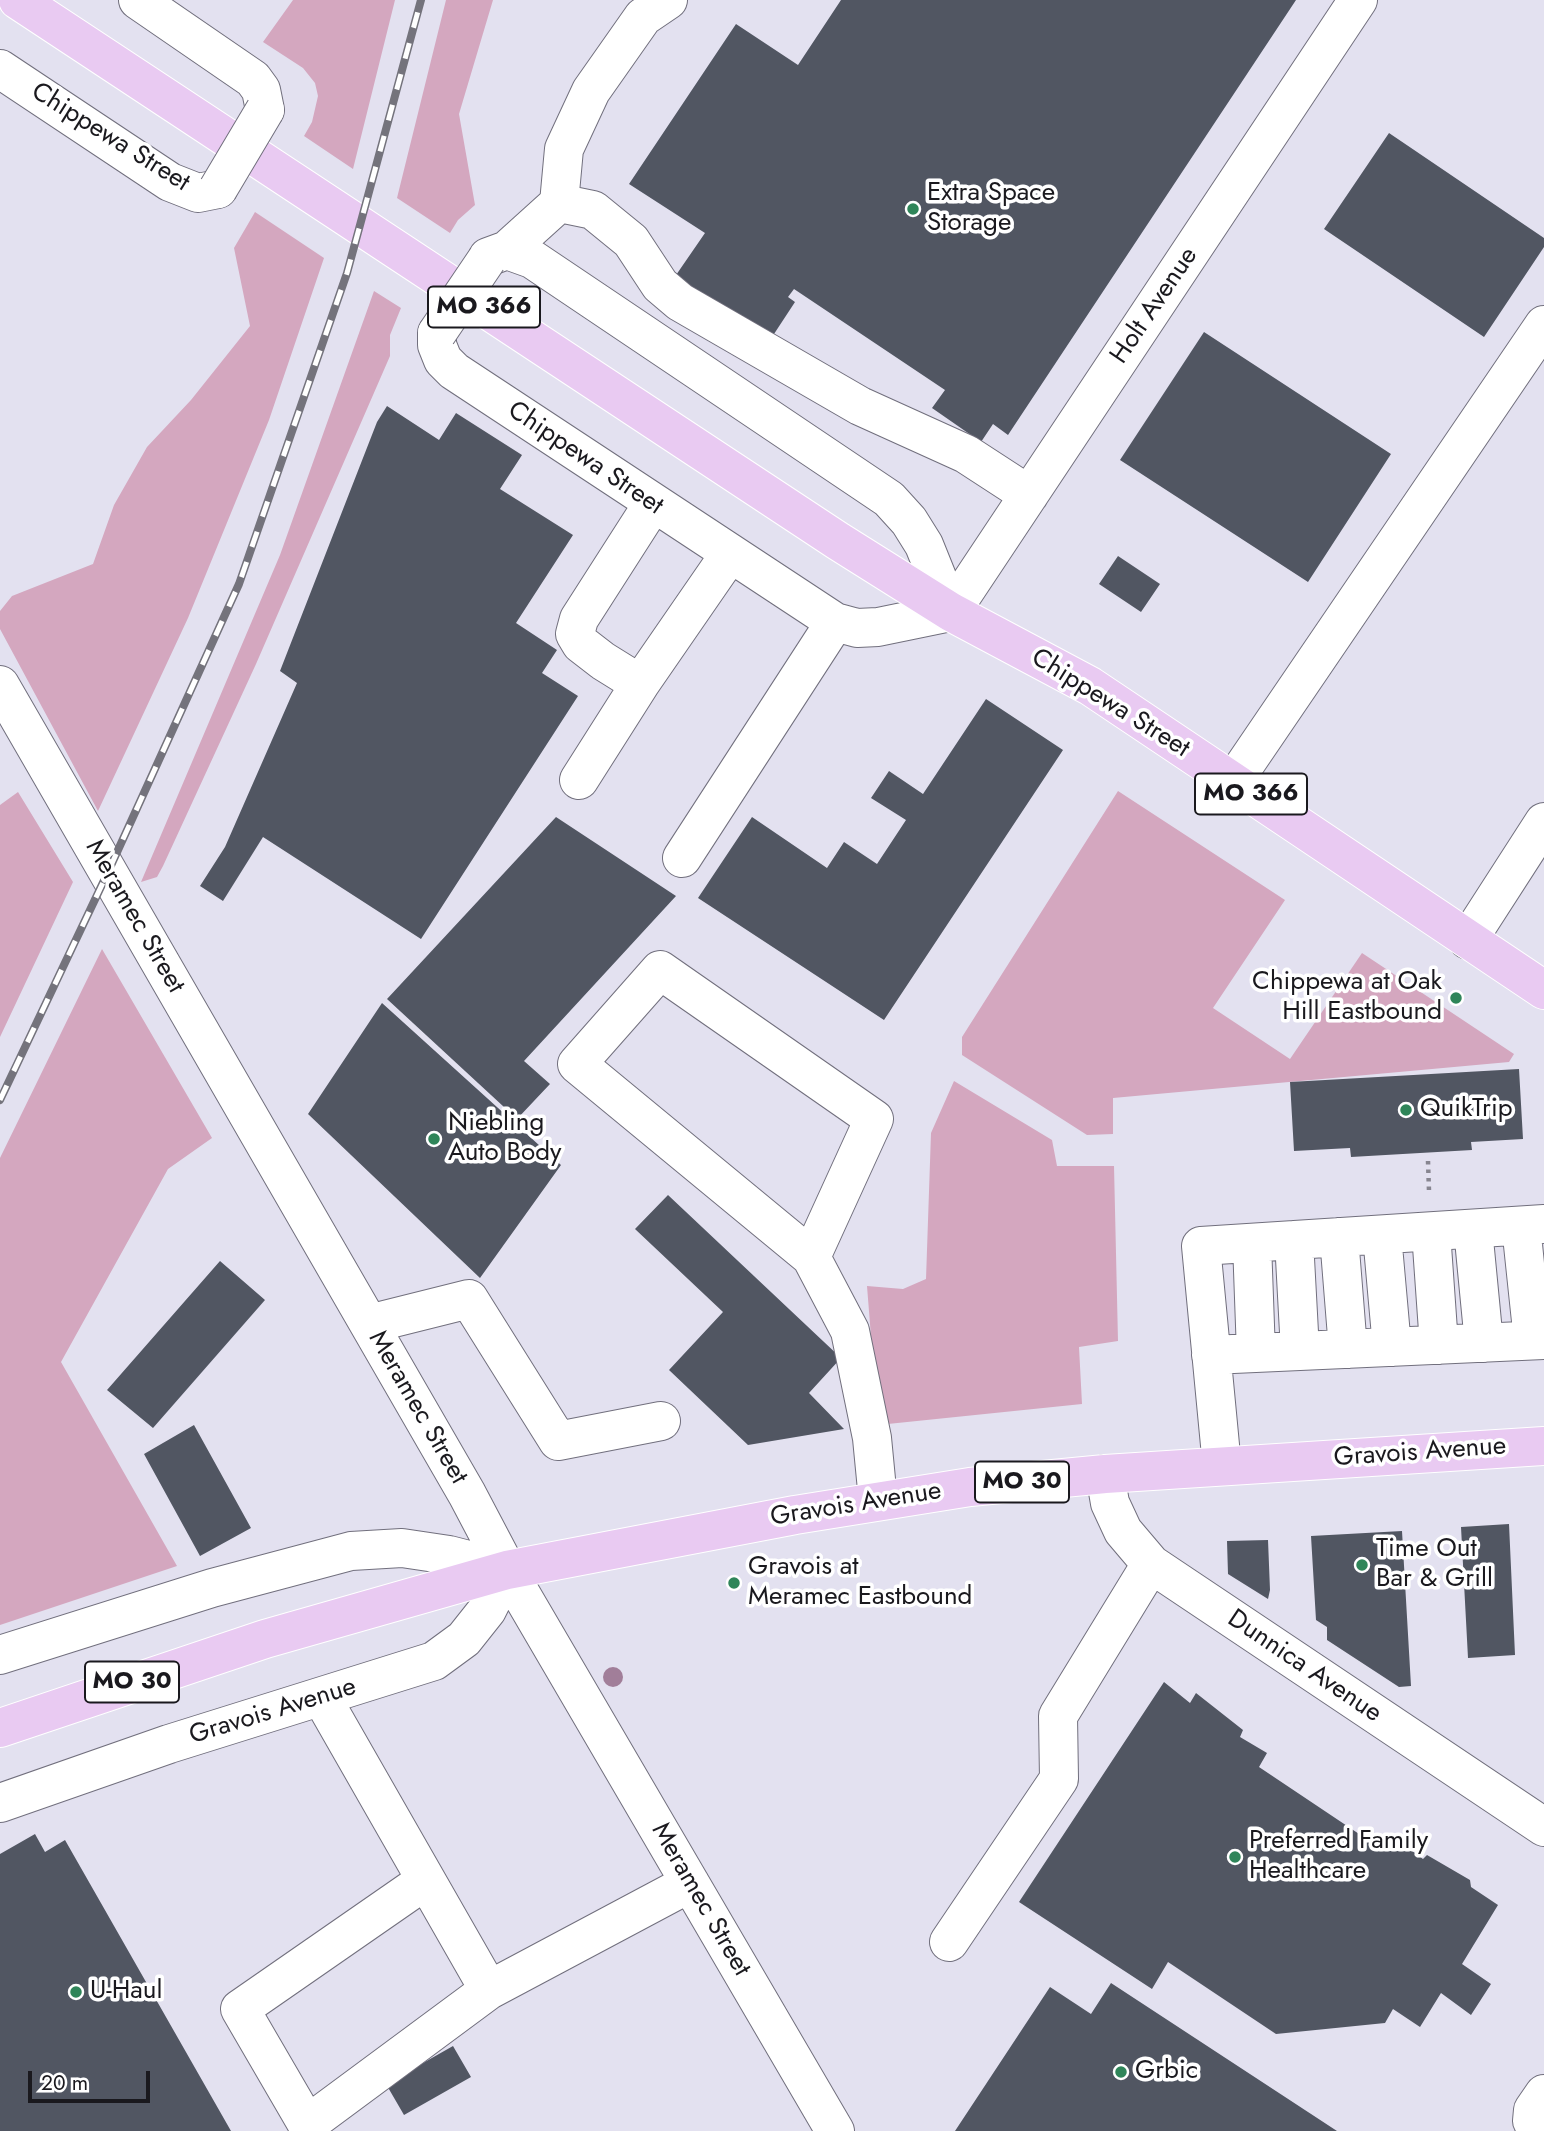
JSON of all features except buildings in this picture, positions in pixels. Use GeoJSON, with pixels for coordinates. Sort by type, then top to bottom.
{"type":"FeatureCollection","features":[{"type":"Feature","properties":{"kind":"main road","name":"Chippewa Street"},"geometry":{"type":"LineString","coordinates":[[18,0],[838,541],[951,611],[1090,686],[1544,990]]}},
{"type":"Feature","properties":{"kind":"main road","name":"Gravois Avenue"},"geometry":{"type":"LineString","coordinates":[[0,1728],[265,1639],[507,1570],[878,1500],[971,1487],[1105,1474],[1544,1446]]}},
{"type":"Feature","properties":{"kind":"street","name":"Chippewa Street"},"geometry":{"type":"LineString","coordinates":[[0,69],[170,182],[198,193],[218,189],[265,110],[261,90],[253,79],[138,0]]}},
{"type":"Feature","properties":{"kind":"street"},"geometry":{"type":"LineString","coordinates":[[668,0],[643,17],[591,91],[564,149],[559,203],[593,210],[631,241],[660,285],[691,309],[860,406],[966,454],[1029,495]]}},
{"type":"Feature","properties":{"kind":"street","name":"Holt Avenue"},"geometry":{"type":"LineString","coordinates":[[951,611],[1358,0]]}},
{"type":"Feature","properties":{"kind":"street","name":"Chippewa Street"},"geometry":{"type":"LineString","coordinates":[[559,203],[497,254],[437,333],[437,345],[443,360],[454,371],[652,505],[835,622],[857,628],[878,627],[951,611]]}},
{"type":"Feature","properties":{"kind":"street"},"geometry":{"type":"LineString","coordinates":[[497,254],[532,259],[888,499],[909,521],[924,545],[951,611]]}},
{"type":"Feature","properties":{"kind":"street"},"geometry":{"type":"LineString","coordinates":[[1233,782],[1544,325]]}},
{"type":"Feature","properties":{"kind":"street"},"geometry":{"type":"LineString","coordinates":[[640,684],[581,645],[575,634],[579,619],[592,595],[652,505]]}},
{"type":"Feature","properties":{"kind":"street"},"geometry":{"type":"LineString","coordinates":[[579,780],[640,684],[729,555]]}},
{"type":"Feature","properties":{"kind":"street"},"geometry":{"type":"LineString","coordinates":[[682,858],[835,622]]}},
{"type":"Feature","properties":{"kind":"street","name":"Meramec Street"},"geometry":{"type":"LineString","coordinates":[[0,685],[369,1324],[507,1570],[835,2131]]}},
{"type":"Feature","properties":{"kind":"street"},"geometry":{"type":"LineString","coordinates":[[1468,940],[1544,822]]}},
{"type":"Feature","properties":{"kind":"street"},"geometry":{"type":"LineString","coordinates":[[811,1257],[874,1119],[660,970],[577,1064],[811,1257],[850,1331],[872,1438],[878,1500]]}},
{"type":"Feature","properties":{"kind":"street"},"geometry":{"type":"LineString","coordinates":[[1211,1355],[1538,1340],[1532,1225],[1201,1246],[1211,1355],[1222,1466]]}},
{"type":"Feature","properties":{"kind":"street"},"geometry":{"type":"LineString","coordinates":[[1473,1229],[1484,1343]]}},
{"type":"Feature","properties":{"kind":"street"},"geometry":{"type":"LineString","coordinates":[[1431,1232],[1439,1345]]}},
{"type":"Feature","properties":{"kind":"street"},"geometry":{"type":"LineString","coordinates":[[1382,1235],[1392,1347]]}},
{"type":"Feature","properties":{"kind":"street"},"geometry":{"type":"LineString","coordinates":[[1339,1237],[1348,1349]]}},
{"type":"Feature","properties":{"kind":"street"},"geometry":{"type":"LineString","coordinates":[[1294,1240],[1300,1351]]}},
{"type":"Feature","properties":{"kind":"street"},"geometry":{"type":"LineString","coordinates":[[1252,1243],[1256,1353]]}},
{"type":"Feature","properties":{"kind":"street"},"geometry":{"type":"LineString","coordinates":[[369,1324],[469,1299],[558,1441],[661,1421]]}},
{"type":"Feature","properties":{"kind":"street","name":"Dunnica Avenue"},"geometry":{"type":"LineString","coordinates":[[1105,1474],[1110,1503],[1123,1531],[1151,1564],[1544,1827]]}},
{"type":"Feature","properties":{"kind":"street","name":"Gravois Avenue"},"geometry":{"type":"LineString","coordinates":[[0,1655],[212,1588],[351,1551],[402,1548],[449,1555],[507,1570],[487,1610],[464,1639],[434,1661],[169,1744],[0,1803]]}},
{"type":"Feature","properties":{"kind":"street"},"geometry":{"type":"LineString","coordinates":[[949,1942],[1059,1779],[1058,1716],[1151,1564]]}},
{"type":"Feature","properties":{"kind":"street"},"geometry":{"type":"LineString","coordinates":[[322,1698],[489,1990]]}},
{"type":"Feature","properties":{"kind":"street"},"geometry":{"type":"LineString","coordinates":[[426,1880],[240,2009],[310,2128],[489,1990],[690,1883]]}},
{"type":"Feature","properties":{"kind":"street"},"geometry":{"type":"LineString","coordinates":[[1539,2131],[1532,2121],[1533,2110],[1544,2094]]}},
{"type":"Feature","properties":{"kind":"shaded area"},"geometry":{"type":"Polygon","coordinates":[[[293,0],[395,0],[353,169],[304,136],[312,122],[318,96],[315,83],[303,68],[263,42],[293,0]]]}},
{"type":"Feature","properties":{"kind":"shaded area"},"geometry":{"type":"Polygon","coordinates":[[[446,0],[493,0],[459,114],[475,205],[458,220],[450,233],[397,198],[446,0]]]}},
{"type":"Feature","properties":{"kind":"shaded area"},"geometry":{"type":"Polygon","coordinates":[[[255,212],[324,258],[269,420],[188,618],[98,811],[0,629],[0,611],[12,596],[93,564],[114,505],[147,447],[191,400],[250,326],[234,248],[255,212]]]}},
{"type":"Feature","properties":{"kind":"shaded area"},"geometry":{"type":"Polygon","coordinates":[[[374,291],[401,308],[390,335],[390,356],[256,664],[163,866],[157,877],[141,882],[280,555],[374,291]]]}},
{"type":"Feature","properties":{"kind":"shaded area"},"geometry":{"type":"Polygon","coordinates":[[[1118,791],[1285,900],[1213,1008],[1290,1059],[1362,953],[1514,1054],[1509,1062],[1113,1098],[1113,1134],[1087,1135],[962,1055],[962,1037],[1118,791]]]}},
{"type":"Feature","properties":{"kind":"shaded area"},"geometry":{"type":"Polygon","coordinates":[[[18,792],[73,882],[0,1037],[0,805],[18,792]]]}},
{"type":"Feature","properties":{"kind":"shaded area"},"geometry":{"type":"Polygon","coordinates":[[[102,949],[212,1138],[168,1169],[61,1362],[177,1566],[0,1625],[0,1158],[102,949]]]}},
{"type":"Feature","properties":{"kind":"shaded area"},"geometry":{"type":"Polygon","coordinates":[[[954,1081],[1052,1140],[1057,1166],[1114,1166],[1118,1341],[1079,1347],[1082,1404],[878,1425],[867,1286],[903,1289],[926,1279],[931,1133],[954,1081]]]}},
{"type":"Feature","properties":{"kind":"railway"},"geometry":{"type":"LineString","coordinates":[[0,1100],[108,872],[239,584],[347,273],[421,0]]}},
{"type":"Feature","properties":{"kind":"place","name":"Extra Space Storage"},"geometry":{"type":"Point","coordinates":[913,209]}},
{"type":"Feature","properties":{"kind":"place","name":"Chippewa at Oak Hill Eastbound"},"geometry":{"type":"Point","coordinates":[1456,998]}},
{"type":"Feature","properties":{"kind":"place","name":"QuikTrip"},"geometry":{"type":"Point","coordinates":[1406,1110]}},
{"type":"Feature","properties":{"kind":"place","name":"Niebling Auto Body"},"geometry":{"type":"Point","coordinates":[434,1139]}},
{"type":"Feature","properties":{"kind":"place","name":"Time Out Bar & Grill"},"geometry":{"type":"Point","coordinates":[1362,1565]}},
{"type":"Feature","properties":{"kind":"place","name":"Gravois at Meramec Eastbound"},"geometry":{"type":"Point","coordinates":[734,1583]}},
{"type":"Feature","properties":{"kind":"place","name":"Preferred Family Healthcare"},"geometry":{"type":"Point","coordinates":[1235,1857]}},
{"type":"Feature","properties":{"kind":"place","name":"U-Haul"},"geometry":{"type":"Point","coordinates":[76,1992]}},
{"type":"Feature","properties":{"kind":"place","name":"Grbic"},"geometry":{"type":"Point","coordinates":[1121,2072]}}]}
